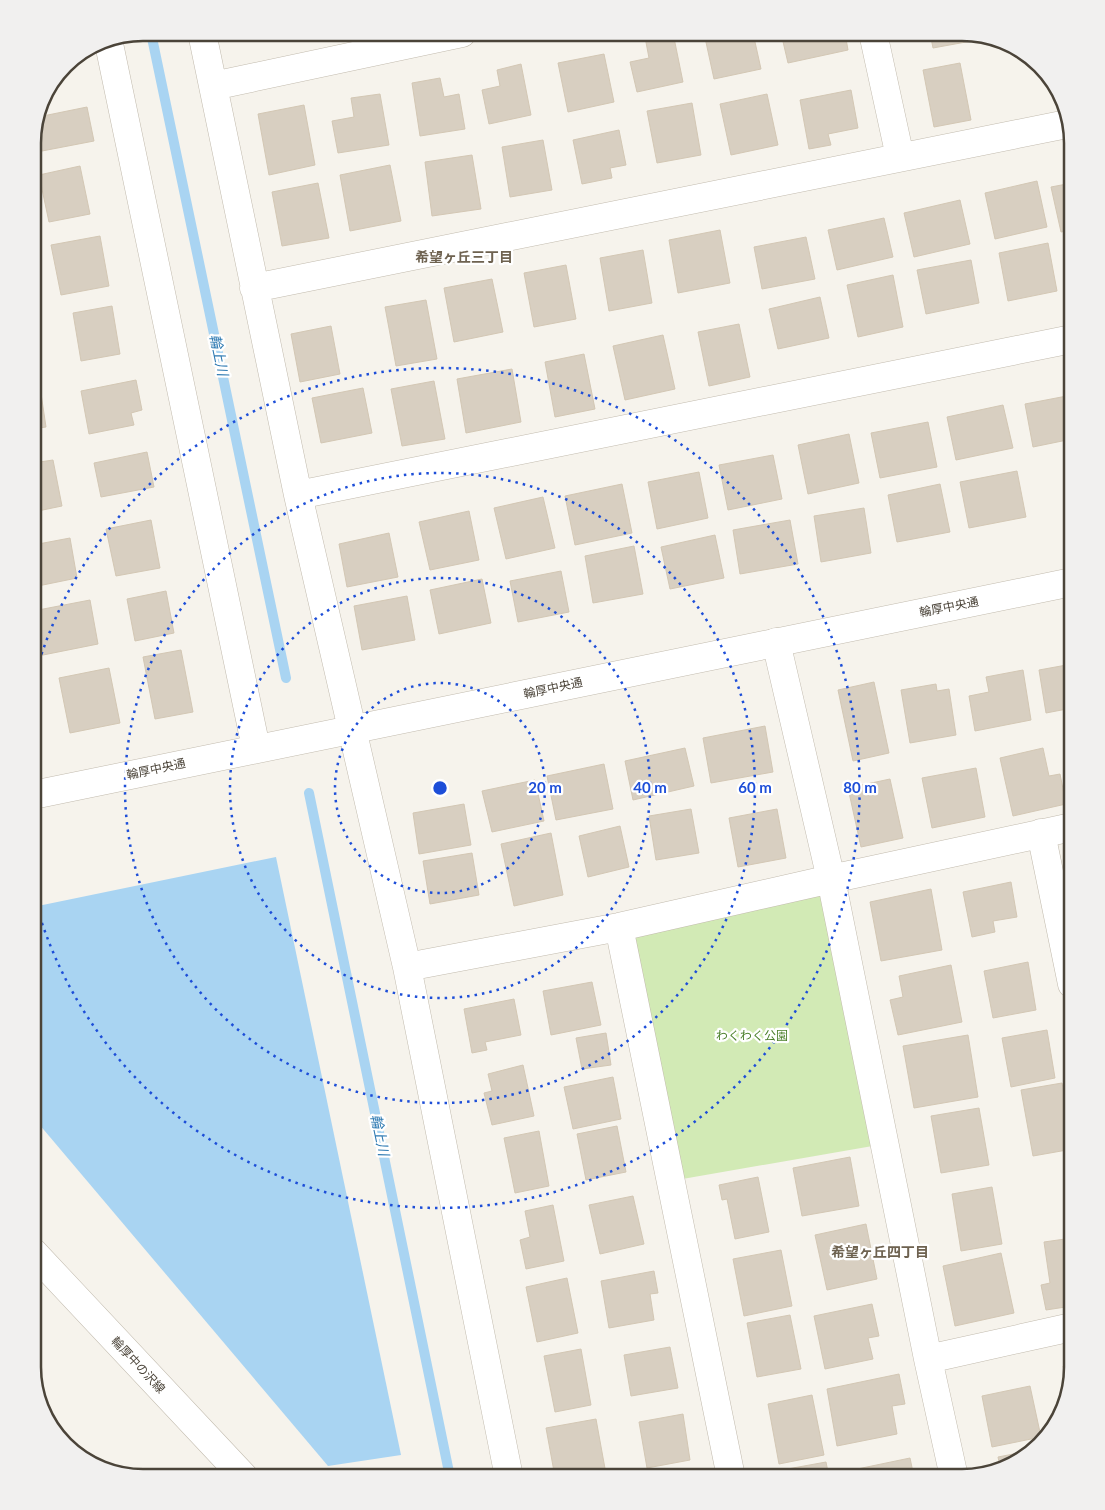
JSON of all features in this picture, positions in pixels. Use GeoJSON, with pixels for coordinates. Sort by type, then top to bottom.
{"type":"FeatureCollection","features":[{"type":"Feature","properties":{"kind":"street"},"geometry":{"type":"LineString","coordinates":[[204,41],[298,495],[406,967],[507,1469]]}},
{"type":"Feature","properties":{"kind":"street"},"geometry":{"type":"LineString","coordinates":[[213,86],[424,41]]}},
{"type":"Feature","properties":{"kind":"street"},"geometry":{"type":"LineString","coordinates":[[875,41],[900,157]]}},
{"type":"Feature","properties":{"kind":"street"},"geometry":{"type":"LineString","coordinates":[[110,47],[256,748]]}},
{"type":"Feature","properties":{"kind":"street"},"geometry":{"type":"LineString","coordinates":[[254,288],[1062,125]]}},
{"type":"Feature","properties":{"kind":"street"},"geometry":{"type":"LineString","coordinates":[[298,495],[1064,341]]}},
{"type":"Feature","properties":{"kind":"street","name":"輪厚中央通"},"geometry":{"type":"LineString","coordinates":[[41,792],[1064,584]]}},
{"type":"Feature","properties":{"kind":"street"},"geometry":{"type":"LineString","coordinates":[[776,642],[831,879],[952,1469]]}},
{"type":"Feature","properties":{"kind":"street"},"geometry":{"type":"LineString","coordinates":[[406,967],[619,927],[1064,829]]}},
{"type":"Feature","properties":{"kind":"street"},"geometry":{"type":"LineString","coordinates":[[1041,833],[1064,945]]}},
{"type":"Feature","properties":{"kind":"street"},"geometry":{"type":"LineString","coordinates":[[619,927],[729,1469]]}},
{"type":"Feature","properties":{"kind":"street","name":"輪厚中の沢線"},"geometry":{"type":"LineString","coordinates":[[41,1262],[236,1469]]}},
{"type":"Feature","properties":{"kind":"street"},"geometry":{"type":"LineString","coordinates":[[928,1359],[1064,1329]]}},
{"type":"Feature","properties":{"kind":"green space","name":"わくわく公園"},"geometry":{"type":"Polygon","coordinates":[[[831,879],[884,1144],[671,1181],[619,927],[831,879]]]}},
{"type":"Feature","properties":{"kind":"water"},"geometry":{"type":"Polygon","coordinates":[[[276,857],[401,1455],[328,1466],[41,1126],[41,905],[276,857]]]}},
{"type":"Feature","properties":{"kind":"building"},"geometry":{"type":"Polygon","coordinates":[[[646,41],[675,41],[683,82],[637,92],[630,62],[649,58],[646,41]]]}},
{"type":"Feature","properties":{"kind":"building"},"geometry":{"type":"Polygon","coordinates":[[[706,41],[755,41],[761,69],[714,79],[706,41]]]}},
{"type":"Feature","properties":{"kind":"building"},"geometry":{"type":"Polygon","coordinates":[[[783,41],[846,41],[848,50],[788,63],[783,41]]]}},
{"type":"Feature","properties":{"kind":"building"},"geometry":{"type":"Polygon","coordinates":[[[932,41],[970,41],[933,48],[932,41]]]}},
{"type":"Feature","properties":{"kind":"building"},"geometry":{"type":"Polygon","coordinates":[[[604,54],[614,102],[568,112],[558,63],[604,54]]]}},
{"type":"Feature","properties":{"kind":"building"},"geometry":{"type":"Polygon","coordinates":[[[960,63],[971,120],[934,127],[923,70],[960,63]]]}},
{"type":"Feature","properties":{"kind":"building"},"geometry":{"type":"Polygon","coordinates":[[[521,64],[531,115],[489,124],[482,90],[500,86],[497,70],[521,64]]]}},
{"type":"Feature","properties":{"kind":"building"},"geometry":{"type":"Polygon","coordinates":[[[440,78],[444,97],[459,94],[465,129],[420,136],[412,83],[440,78]]]}},
{"type":"Feature","properties":{"kind":"building"},"geometry":{"type":"Polygon","coordinates":[[[851,90],[858,128],[828,134],[831,145],[809,149],[800,100],[851,90]]]}},
{"type":"Feature","properties":{"kind":"building"},"geometry":{"type":"Polygon","coordinates":[[[380,94],[389,145],[338,153],[332,121],[354,117],[351,98],[380,94]]]}},
{"type":"Feature","properties":{"kind":"building"},"geometry":{"type":"Polygon","coordinates":[[[767,94],[778,145],[731,155],[720,104],[767,94]]]}},
{"type":"Feature","properties":{"kind":"building"},"geometry":{"type":"Polygon","coordinates":[[[692,103],[701,155],[657,163],[647,111],[692,103]]]}},
{"type":"Feature","properties":{"kind":"building"},"geometry":{"type":"Polygon","coordinates":[[[304,105],[315,165],[269,175],[258,114],[304,105]]]}},
{"type":"Feature","properties":{"kind":"building"},"geometry":{"type":"Polygon","coordinates":[[[87,107],[94,141],[42,151],[41,137],[45,115],[87,107]]]}},
{"type":"Feature","properties":{"kind":"building"},"geometry":{"type":"Polygon","coordinates":[[[619,130],[626,165],[610,168],[612,178],[582,184],[573,140],[619,130]]]}},
{"type":"Feature","properties":{"kind":"building"},"geometry":{"type":"Polygon","coordinates":[[[543,140],[552,190],[510,197],[502,147],[543,140]]]}},
{"type":"Feature","properties":{"kind":"building"},"geometry":{"type":"Polygon","coordinates":[[[472,155],[481,209],[432,216],[425,162],[472,155]]]}},
{"type":"Feature","properties":{"kind":"building"},"geometry":{"type":"Polygon","coordinates":[[[390,165],[401,221],[350,231],[340,175],[390,165]]]}},
{"type":"Feature","properties":{"kind":"building"},"geometry":{"type":"Polygon","coordinates":[[[80,166],[90,214],[49,222],[41,184],[41,175],[80,166]]]}},
{"type":"Feature","properties":{"kind":"building"},"geometry":{"type":"Polygon","coordinates":[[[1037,181],[1047,227],[995,239],[985,193],[1037,181]]]}},
{"type":"Feature","properties":{"kind":"building"},"geometry":{"type":"Polygon","coordinates":[[[318,183],[329,238],[282,246],[272,192],[318,183]]]}},
{"type":"Feature","properties":{"kind":"building"},"geometry":{"type":"Polygon","coordinates":[[[1064,185],[1064,231],[1061,232],[1051,187],[1064,185]]]}},
{"type":"Feature","properties":{"kind":"building"},"geometry":{"type":"Polygon","coordinates":[[[960,200],[970,244],[914,257],[904,213],[960,200]]]}},
{"type":"Feature","properties":{"kind":"building"},"geometry":{"type":"Polygon","coordinates":[[[884,218],[893,257],[837,270],[828,230],[884,218]]]}},
{"type":"Feature","properties":{"kind":"building"},"geometry":{"type":"Polygon","coordinates":[[[720,230],[730,283],[678,293],[669,240],[720,230]]]}},
{"type":"Feature","properties":{"kind":"building"},"geometry":{"type":"Polygon","coordinates":[[[100,236],[109,286],[61,295],[51,245],[100,236]]]}},
{"type":"Feature","properties":{"kind":"building"},"geometry":{"type":"Polygon","coordinates":[[[806,237],[815,279],[762,289],[754,247],[806,237]]]}},
{"type":"Feature","properties":{"kind":"building"},"geometry":{"type":"Polygon","coordinates":[[[1048,243],[1057,291],[1008,301],[999,253],[1048,243]]]}},
{"type":"Feature","properties":{"kind":"building"},"geometry":{"type":"Polygon","coordinates":[[[643,250],[652,303],[609,311],[600,258],[643,250]]]}},
{"type":"Feature","properties":{"kind":"building"},"geometry":{"type":"Polygon","coordinates":[[[971,260],[979,303],[926,314],[917,270],[971,260]]]}},
{"type":"Feature","properties":{"kind":"building"},"geometry":{"type":"Polygon","coordinates":[[[566,265],[576,319],[534,327],[524,273],[566,265]]]}},
{"type":"Feature","properties":{"kind":"building"},"geometry":{"type":"Polygon","coordinates":[[[893,275],[903,327],[858,337],[847,285],[893,275]]]}},
{"type":"Feature","properties":{"kind":"building"},"geometry":{"type":"Polygon","coordinates":[[[492,279],[503,332],[454,342],[444,288],[492,279]]]}},
{"type":"Feature","properties":{"kind":"building"},"geometry":{"type":"Polygon","coordinates":[[[820,297],[829,338],[778,349],[769,309],[820,297]]]}},
{"type":"Feature","properties":{"kind":"building"},"geometry":{"type":"Polygon","coordinates":[[[426,300],[437,359],[396,366],[385,307],[426,300]]]}},
{"type":"Feature","properties":{"kind":"building"},"geometry":{"type":"Polygon","coordinates":[[[112,306],[120,354],[81,361],[73,313],[112,306]]]}},
{"type":"Feature","properties":{"kind":"building"},"geometry":{"type":"Polygon","coordinates":[[[739,324],[750,377],[709,386],[698,332],[739,324]]]}},
{"type":"Feature","properties":{"kind":"building"},"geometry":{"type":"Polygon","coordinates":[[[331,326],[340,374],[300,382],[291,334],[331,326]]]}},
{"type":"Feature","properties":{"kind":"building"},"geometry":{"type":"Polygon","coordinates":[[[663,335],[675,389],[625,400],[613,346],[663,335]]]}},
{"type":"Feature","properties":{"kind":"building"},"geometry":{"type":"Polygon","coordinates":[[[584,354],[595,409],[555,417],[545,362],[584,354]]]}},
{"type":"Feature","properties":{"kind":"building"},"geometry":{"type":"Polygon","coordinates":[[[512,369],[521,422],[466,433],[457,379],[512,369]]]}},
{"type":"Feature","properties":{"kind":"building"},"geometry":{"type":"Polygon","coordinates":[[[136,380],[142,410],[131,413],[134,425],[89,434],[81,391],[136,380]]]}},
{"type":"Feature","properties":{"kind":"building"},"geometry":{"type":"Polygon","coordinates":[[[434,381],[445,439],[402,446],[391,389],[434,381]]]}},
{"type":"Feature","properties":{"kind":"building"},"geometry":{"type":"Polygon","coordinates":[[[363,388],[372,433],[321,443],[312,398],[363,388]]]}},
{"type":"Feature","properties":{"kind":"building"},"geometry":{"type":"Polygon","coordinates":[[[41,394],[46,427],[41,428],[41,394]]]}},
{"type":"Feature","properties":{"kind":"building"},"geometry":{"type":"Polygon","coordinates":[[[1064,397],[1064,441],[1033,447],[1025,404],[1064,397]]]}},
{"type":"Feature","properties":{"kind":"building"},"geometry":{"type":"Polygon","coordinates":[[[1003,405],[1013,448],[956,460],[947,417],[1003,405]]]}},
{"type":"Feature","properties":{"kind":"building"},"geometry":{"type":"Polygon","coordinates":[[[928,422],[937,467],[880,478],[871,433],[928,422]]]}},
{"type":"Feature","properties":{"kind":"building"},"geometry":{"type":"Polygon","coordinates":[[[849,434],[859,483],[808,494],[798,445],[849,434]]]}},
{"type":"Feature","properties":{"kind":"building"},"geometry":{"type":"Polygon","coordinates":[[[147,452],[154,487],[101,497],[94,463],[147,452]]]}},
{"type":"Feature","properties":{"kind":"building"},"geometry":{"type":"Polygon","coordinates":[[[773,455],[782,499],[728,510],[719,465],[773,455]]]}},
{"type":"Feature","properties":{"kind":"building"},"geometry":{"type":"Polygon","coordinates":[[[53,460],[62,506],[41,510],[41,462],[53,460]]]}},
{"type":"Feature","properties":{"kind":"building"},"geometry":{"type":"Polygon","coordinates":[[[1017,471],[1026,517],[969,528],[960,482],[1017,471]]]}},
{"type":"Feature","properties":{"kind":"building"},"geometry":{"type":"Polygon","coordinates":[[[699,472],[708,518],[657,529],[648,482],[699,472]]]}},
{"type":"Feature","properties":{"kind":"building"},"geometry":{"type":"Polygon","coordinates":[[[622,484],[632,533],[575,545],[565,496],[622,484]]]}},
{"type":"Feature","properties":{"kind":"building"},"geometry":{"type":"Polygon","coordinates":[[[940,484],[950,532],[897,542],[888,495],[940,484]]]}},
{"type":"Feature","properties":{"kind":"building"},"geometry":{"type":"Polygon","coordinates":[[[543,497],[555,548],[506,559],[494,508],[543,497]]]}},
{"type":"Feature","properties":{"kind":"building"},"geometry":{"type":"Polygon","coordinates":[[[864,508],[871,553],[821,562],[814,516],[864,508]]]}},
{"type":"Feature","properties":{"kind":"building"},"geometry":{"type":"Polygon","coordinates":[[[469,511],[479,560],[430,570],[419,522],[469,511]]]}},
{"type":"Feature","properties":{"kind":"building"},"geometry":{"type":"Polygon","coordinates":[[[151,520],[160,568],[116,576],[106,529],[151,520]]]}},
{"type":"Feature","properties":{"kind":"building"},"geometry":{"type":"Polygon","coordinates":[[[790,520],[798,564],[740,574],[733,530],[790,520]]]}},
{"type":"Feature","properties":{"kind":"building"},"geometry":{"type":"Polygon","coordinates":[[[389,533],[398,577],[347,587],[339,544],[389,533]]]}},
{"type":"Feature","properties":{"kind":"building"},"geometry":{"type":"Polygon","coordinates":[[[715,535],[724,578],[670,589],[661,547],[715,535]]]}},
{"type":"Feature","properties":{"kind":"building"},"geometry":{"type":"Polygon","coordinates":[[[70,538],[77,578],[41,585],[41,543],[70,538]]]}},
{"type":"Feature","properties":{"kind":"building"},"geometry":{"type":"Polygon","coordinates":[[[634,546],[643,594],[593,603],[585,556],[634,546]]]}},
{"type":"Feature","properties":{"kind":"building"},"geometry":{"type":"Polygon","coordinates":[[[561,571],[569,612],[518,622],[510,581],[561,571]]]}},
{"type":"Feature","properties":{"kind":"building"},"geometry":{"type":"Polygon","coordinates":[[[482,579],[491,623],[439,634],[430,590],[482,579]]]}},
{"type":"Feature","properties":{"kind":"building"},"geometry":{"type":"Polygon","coordinates":[[[166,591],[174,633],[135,641],[127,599],[166,591]]]}},
{"type":"Feature","properties":{"kind":"building"},"geometry":{"type":"Polygon","coordinates":[[[407,596],[415,640],[362,650],[354,606],[407,596]]]}},
{"type":"Feature","properties":{"kind":"building"},"geometry":{"type":"Polygon","coordinates":[[[90,600],[98,644],[41,655],[41,609],[90,600]]]}},
{"type":"Feature","properties":{"kind":"building"},"geometry":{"type":"Polygon","coordinates":[[[181,650],[193,712],[155,719],[143,657],[181,650]]]}},
{"type":"Feature","properties":{"kind":"building"},"geometry":{"type":"Polygon","coordinates":[[[1064,665],[1064,710],[1046,713],[1039,670],[1064,665]]]}},
{"type":"Feature","properties":{"kind":"building"},"geometry":{"type":"Polygon","coordinates":[[[109,668],[120,723],[70,733],[59,678],[109,668]]]}},
{"type":"Feature","properties":{"kind":"building"},"geometry":{"type":"Polygon","coordinates":[[[1023,670],[1031,720],[975,731],[969,696],[989,692],[986,677],[1023,670]]]}},
{"type":"Feature","properties":{"kind":"building"},"geometry":{"type":"Polygon","coordinates":[[[874,682],[889,753],[853,761],[838,690],[874,682]]]}},
{"type":"Feature","properties":{"kind":"building"},"geometry":{"type":"Polygon","coordinates":[[[936,684],[937,691],[949,689],[956,735],[910,743],[901,690],[936,684]]]}},
{"type":"Feature","properties":{"kind":"building"},"geometry":{"type":"Polygon","coordinates":[[[765,726],[773,772],[711,783],[703,738],[765,726]]]}},
{"type":"Feature","properties":{"kind":"building"},"geometry":{"type":"Polygon","coordinates":[[[685,748],[694,786],[633,800],[625,761],[685,748]]]}},
{"type":"Feature","properties":{"kind":"building"},"geometry":{"type":"Polygon","coordinates":[[[1043,748],[1049,776],[1060,774],[1064,804],[1013,816],[1000,758],[1043,748]]]}},
{"type":"Feature","properties":{"kind":"building"},"geometry":{"type":"Polygon","coordinates":[[[604,764],[613,809],[556,820],[547,776],[604,764]]]}},
{"type":"Feature","properties":{"kind":"building"},"geometry":{"type":"Polygon","coordinates":[[[976,768],[985,817],[932,828],[922,778],[976,768]]]}},
{"type":"Feature","properties":{"kind":"building"},"geometry":{"type":"Polygon","coordinates":[[[890,779],[903,838],[861,847],[848,788],[890,779]]]}},
{"type":"Feature","properties":{"kind":"building"},"geometry":{"type":"Polygon","coordinates":[[[535,780],[544,821],[492,832],[482,791],[535,780]]]}},
{"type":"Feature","properties":{"kind":"building"},"geometry":{"type":"Polygon","coordinates":[[[464,804],[471,845],[419,854],[413,813],[464,804]]]}},
{"type":"Feature","properties":{"kind":"building"},"geometry":{"type":"Polygon","coordinates":[[[691,809],[699,853],[656,860],[649,816],[691,809]]]}},
{"type":"Feature","properties":{"kind":"building"},"geometry":{"type":"Polygon","coordinates":[[[777,809],[786,858],[738,867],[729,818],[777,809]]]}},
{"type":"Feature","properties":{"kind":"building"},"geometry":{"type":"Polygon","coordinates":[[[620,826],[629,867],[588,877],[579,836],[620,826]]]}},
{"type":"Feature","properties":{"kind":"building"},"geometry":{"type":"Polygon","coordinates":[[[551,833],[563,895],[514,906],[501,844],[551,833]]]}},
{"type":"Feature","properties":{"kind":"building"},"geometry":{"type":"Polygon","coordinates":[[[472,853],[479,895],[430,904],[423,861],[472,853]]]}},
{"type":"Feature","properties":{"kind":"building"},"geometry":{"type":"Polygon","coordinates":[[[1011,882],[1017,917],[993,921],[995,932],[972,937],[963,892],[1011,882]]]}},
{"type":"Feature","properties":{"kind":"building"},"geometry":{"type":"Polygon","coordinates":[[[931,889],[942,950],[881,961],[870,902],[931,889]]]}},
{"type":"Feature","properties":{"kind":"building"},"geometry":{"type":"Polygon","coordinates":[[[1028,962],[1036,1010],[993,1018],[984,971],[1028,962]]]}},
{"type":"Feature","properties":{"kind":"building"},"geometry":{"type":"Polygon","coordinates":[[[951,965],[962,1022],[898,1035],[890,1000],[903,997],[899,976],[951,965]]]}},
{"type":"Feature","properties":{"kind":"building"},"geometry":{"type":"Polygon","coordinates":[[[592,982],[601,1025],[551,1035],[543,991],[592,982]]]}},
{"type":"Feature","properties":{"kind":"building"},"geometry":{"type":"Polygon","coordinates":[[[514,999],[521,1035],[485,1042],[487,1050],[472,1053],[464,1009],[514,999]]]}},
{"type":"Feature","properties":{"kind":"building"},"geometry":{"type":"Polygon","coordinates":[[[1047,1030],[1055,1078],[1011,1087],[1002,1038],[1047,1030]]]}},
{"type":"Feature","properties":{"kind":"building"},"geometry":{"type":"Polygon","coordinates":[[[606,1033],[611,1065],[582,1069],[576,1038],[606,1033]]]}},
{"type":"Feature","properties":{"kind":"building"},"geometry":{"type":"Polygon","coordinates":[[[968,1035],[978,1097],[914,1108],[903,1046],[968,1035]]]}},
{"type":"Feature","properties":{"kind":"building"},"geometry":{"type":"Polygon","coordinates":[[[523,1065],[534,1116],[492,1125],[484,1093],[492,1091],[488,1074],[523,1065]]]}},
{"type":"Feature","properties":{"kind":"building"},"geometry":{"type":"Polygon","coordinates":[[[613,1077],[621,1119],[573,1129],[564,1087],[613,1077]]]}},
{"type":"Feature","properties":{"kind":"building"},"geometry":{"type":"Polygon","coordinates":[[[1062,1083],[1064,1094],[1064,1151],[1033,1156],[1021,1090],[1062,1083]]]}},
{"type":"Feature","properties":{"kind":"building"},"geometry":{"type":"Polygon","coordinates":[[[979,1108],[989,1165],[941,1173],[931,1116],[979,1108]]]}},
{"type":"Feature","properties":{"kind":"building"},"geometry":{"type":"Polygon","coordinates":[[[617,1126],[626,1172],[586,1180],[577,1134],[617,1126]]]}},
{"type":"Feature","properties":{"kind":"building"},"geometry":{"type":"Polygon","coordinates":[[[539,1131],[549,1186],[515,1193],[504,1138],[539,1131]]]}},
{"type":"Feature","properties":{"kind":"building"},"geometry":{"type":"Polygon","coordinates":[[[850,1157],[859,1206],[802,1216],[793,1168],[850,1157]]]}},
{"type":"Feature","properties":{"kind":"building"},"geometry":{"type":"Polygon","coordinates":[[[758,1177],[769,1232],[735,1239],[727,1199],[722,1200],[719,1185],[758,1177]]]}},
{"type":"Feature","properties":{"kind":"building"},"geometry":{"type":"Polygon","coordinates":[[[992,1187],[1002,1244],[961,1251],[952,1194],[992,1187]]]}},
{"type":"Feature","properties":{"kind":"building"},"geometry":{"type":"Polygon","coordinates":[[[633,1196],[644,1244],[600,1254],[589,1205],[633,1196]]]}},
{"type":"Feature","properties":{"kind":"building"},"geometry":{"type":"Polygon","coordinates":[[[553,1205],[564,1261],[526,1269],[520,1240],[530,1237],[525,1211],[553,1205]]]}},
{"type":"Feature","properties":{"kind":"building"},"geometry":{"type":"Polygon","coordinates":[[[866,1224],[877,1279],[827,1290],[815,1235],[866,1224]]]}},
{"type":"Feature","properties":{"kind":"building"},"geometry":{"type":"Polygon","coordinates":[[[1064,1239],[1064,1307],[1046,1310],[1041,1285],[1050,1283],[1044,1242],[1064,1239]]]}},
{"type":"Feature","properties":{"kind":"building"},"geometry":{"type":"Polygon","coordinates":[[[781,1250],[792,1306],[744,1316],[733,1259],[781,1250]]]}},
{"type":"Feature","properties":{"kind":"building"},"geometry":{"type":"Polygon","coordinates":[[[1001,1253],[1014,1313],[955,1326],[943,1266],[1001,1253]]]}},
{"type":"Feature","properties":{"kind":"building"},"geometry":{"type":"Polygon","coordinates":[[[654,1271],[658,1293],[650,1294],[654,1320],[609,1328],[601,1281],[654,1271]]]}},
{"type":"Feature","properties":{"kind":"building"},"geometry":{"type":"Polygon","coordinates":[[[567,1278],[578,1333],[537,1342],[526,1287],[567,1278]]]}},
{"type":"Feature","properties":{"kind":"building"},"geometry":{"type":"Polygon","coordinates":[[[872,1304],[879,1336],[868,1338],[873,1359],[825,1369],[814,1316],[872,1304]]]}},
{"type":"Feature","properties":{"kind":"building"},"geometry":{"type":"Polygon","coordinates":[[[790,1315],[801,1369],[757,1377],[747,1323],[790,1315]]]}},
{"type":"Feature","properties":{"kind":"building"},"geometry":{"type":"Polygon","coordinates":[[[670,1347],[678,1388],[631,1396],[624,1355],[670,1347]]]}},
{"type":"Feature","properties":{"kind":"building"},"geometry":{"type":"Polygon","coordinates":[[[581,1349],[591,1405],[555,1412],[544,1356],[581,1349]]]}},
{"type":"Feature","properties":{"kind":"building"},"geometry":{"type":"Polygon","coordinates":[[[899,1374],[905,1404],[892,1406],[897,1434],[837,1446],[827,1389],[899,1374]]]}},
{"type":"Feature","properties":{"kind":"building"},"geometry":{"type":"Polygon","coordinates":[[[1030,1386],[1040,1432],[1035,1438],[992,1447],[982,1396],[1030,1386]]]}},
{"type":"Feature","properties":{"kind":"building"},"geometry":{"type":"Polygon","coordinates":[[[812,1395],[824,1455],[779,1464],[768,1404],[812,1395]]]}},
{"type":"Feature","properties":{"kind":"building"},"geometry":{"type":"Polygon","coordinates":[[[683,1414],[690,1460],[647,1468],[639,1422],[683,1414]]]}},
{"type":"Feature","properties":{"kind":"building"},"geometry":{"type":"Polygon","coordinates":[[[596,1419],[605,1469],[554,1469],[546,1428],[596,1419]]]}},
{"type":"Feature","properties":{"kind":"building"},"geometry":{"type":"Polygon","coordinates":[[[1015,1454],[999,1462],[998,1457],[1015,1454]]]}},
{"type":"Feature","properties":{"kind":"building"},"geometry":{"type":"Polygon","coordinates":[[[910,1458],[912,1469],[857,1469],[910,1458]]]}},
{"type":"Feature","properties":{"kind":"building"},"geometry":{"type":"Polygon","coordinates":[[[826,1462],[827,1469],[788,1469],[826,1462]]]}},
{"type":"Feature","properties":{"kind":"waterway","name":"輪上川"},"geometry":{"type":"LineString","coordinates":[[153,41],[286,678]]}},
{"type":"Feature","properties":{"kind":"waterway","name":"輪上川"},"geometry":{"type":"LineString","coordinates":[[309,793],[448,1469]]}},
{"type":"Feature","properties":{"kind":"district","name":"希望ヶ丘三丁目"},"geometry":{"type":"Point","coordinates":[464,257]}},
{"type":"Feature","properties":{"kind":"district","name":"希望ヶ丘四丁目"},"geometry":{"type":"Point","coordinates":[880,1252]}}]}
